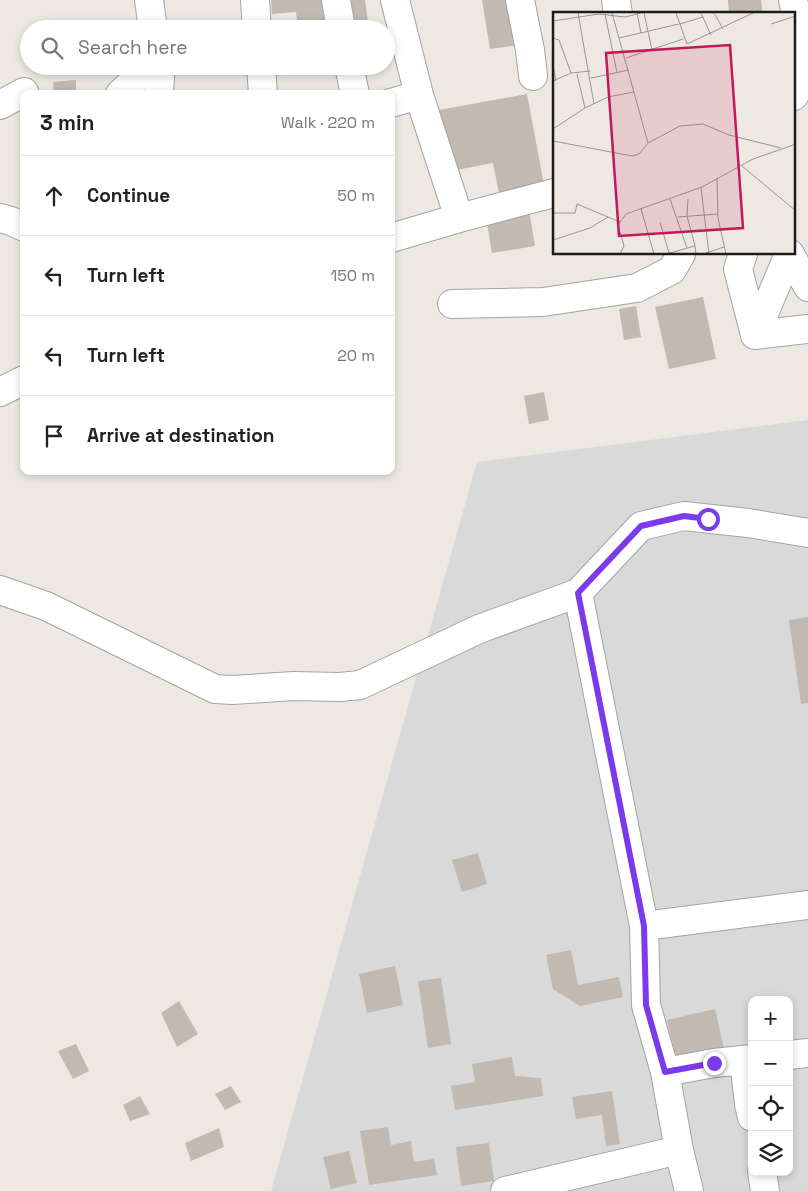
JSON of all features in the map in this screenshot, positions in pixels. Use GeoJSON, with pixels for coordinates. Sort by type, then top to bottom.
{"type":"FeatureCollection","features":[{"type":"Feature","properties":{"kind":"street"},"geometry":{"type":"LineString","coordinates":[[149,0],[152,20]]}},
{"type":"Feature","properties":{"kind":"street"},"geometry":{"type":"LineString","coordinates":[[255,0],[256,20]]}},
{"type":"Feature","properties":{"kind":"street"},"geometry":{"type":"LineString","coordinates":[[336,0],[340,20]]}},
{"type":"Feature","properties":{"kind":"street"},"geometry":{"type":"LineString","coordinates":[[395,0],[419,95],[459,218]]}},
{"type":"Feature","properties":{"kind":"street"},"geometry":{"type":"LineString","coordinates":[[520,0],[533,76]]}},
{"type":"Feature","properties":{"kind":"street"},"geometry":{"type":"LineString","coordinates":[[796,13],[808,66]]}},
{"type":"Feature","properties":{"kind":"street"},"geometry":{"type":"LineString","coordinates":[[124,90],[139,75]]}},
{"type":"Feature","properties":{"kind":"street"},"geometry":{"type":"LineString","coordinates":[[159,90],[160,75]]}},
{"type":"Feature","properties":{"kind":"street"},"geometry":{"type":"LineString","coordinates":[[261,75],[263,90]]}},
{"type":"Feature","properties":{"kind":"street"},"geometry":{"type":"LineString","coordinates":[[351,75],[353,90]]}},
{"type":"Feature","properties":{"kind":"street"},"geometry":{"type":"LineString","coordinates":[[0,105],[20,94]]}},
{"type":"Feature","properties":{"kind":"street"},"geometry":{"type":"LineString","coordinates":[[395,101],[419,95]]}},
{"type":"Feature","properties":{"kind":"street"},"geometry":{"type":"LineString","coordinates":[[395,237],[553,193]]}},
{"type":"Feature","properties":{"kind":"street"},"geometry":{"type":"LineString","coordinates":[[0,218],[20,225]]}},
{"type":"Feature","properties":{"kind":"street"},"geometry":{"type":"LineString","coordinates":[[452,304],[543,302],[637,288],[672,270],[680,255]]}},
{"type":"Feature","properties":{"kind":"street"},"geometry":{"type":"LineString","coordinates":[[743,255],[738,269],[755,335]]}},
{"type":"Feature","properties":{"kind":"street"},"geometry":{"type":"LineString","coordinates":[[755,335],[789,255]]}},
{"type":"Feature","properties":{"kind":"street"},"geometry":{"type":"LineString","coordinates":[[790,255],[808,287]]}},
{"type":"Feature","properties":{"kind":"street"},"geometry":{"type":"LineString","coordinates":[[755,335],[808,329]]}},
{"type":"Feature","properties":{"kind":"street"},"geometry":{"type":"LineString","coordinates":[[0,392],[20,382]]}},
{"type":"Feature","properties":{"kind":"street"},"geometry":{"type":"LineString","coordinates":[[0,590],[46,606],[215,688],[233,690],[293,686],[340,687],[360,685],[479,629],[578,593],[641,526],[684,516],[748,523],[808,533]]}},
{"type":"Feature","properties":{"kind":"street"},"geometry":{"type":"LineString","coordinates":[[578,593],[644,926],[646,1005],[665,1072],[679,1150],[690,1191]]}},
{"type":"Feature","properties":{"kind":"street"},"geometry":{"type":"LineString","coordinates":[[644,926],[808,905]]}},
{"type":"Feature","properties":{"kind":"street"},"geometry":{"type":"LineString","coordinates":[[793,1055],[808,1053]]}},
{"type":"Feature","properties":{"kind":"street"},"geometry":{"type":"LineString","coordinates":[[665,1072],[714,1063],[748,1060]]}},
{"type":"Feature","properties":{"kind":"street"},"geometry":{"type":"LineString","coordinates":[[506,1191],[679,1150]]}},
{"type":"Feature","properties":{"kind":"street"},"geometry":{"type":"LineString","coordinates":[[762,1176],[764,1191]]}},
{"type":"Feature","properties":{"kind":"shaded area"},"geometry":{"type":"Polygon","coordinates":[[[808,420],[808,1191],[271,1191],[477,462],[808,420]]]}},
{"type":"Feature","properties":{"kind":"building"},"geometry":{"type":"Polygon","coordinates":[[[271,0],[330,0],[331,20],[297,20],[296,12],[272,14],[271,0]]]}},
{"type":"Feature","properties":{"kind":"building"},"geometry":{"type":"Polygon","coordinates":[[[344,0],[365,0],[368,20],[347,20],[344,0]]]}},
{"type":"Feature","properties":{"kind":"building"},"geometry":{"type":"Polygon","coordinates":[[[482,0],[512,0],[519,45],[490,49],[482,0]]]}},
{"type":"Feature","properties":{"kind":"building"},"geometry":{"type":"Polygon","coordinates":[[[728,0],[761,0],[763,12],[729,12],[728,0]]]}},
{"type":"Feature","properties":{"kind":"building"},"geometry":{"type":"Polygon","coordinates":[[[76,80],[76,90],[54,90],[53,82],[76,80]]]}},
{"type":"Feature","properties":{"kind":"building"},"geometry":{"type":"Polygon","coordinates":[[[527,94],[545,190],[500,199],[493,163],[451,171],[439,110],[527,94]]]}},
{"type":"Feature","properties":{"kind":"building"},"geometry":{"type":"Polygon","coordinates":[[[529,210],[535,246],[492,253],[486,217],[529,210]]]}},
{"type":"Feature","properties":{"kind":"building"},"geometry":{"type":"Polygon","coordinates":[[[703,297],[716,359],[669,369],[655,307],[703,297]]]}},
{"type":"Feature","properties":{"kind":"building"},"geometry":{"type":"Polygon","coordinates":[[[636,306],[641,337],[624,340],[619,309],[636,306]]]}},
{"type":"Feature","properties":{"kind":"building"},"geometry":{"type":"Polygon","coordinates":[[[544,392],[549,420],[529,424],[524,396],[544,392]]]}},
{"type":"Feature","properties":{"kind":"building"},"geometry":{"type":"Polygon","coordinates":[[[808,617],[808,703],[801,704],[789,620],[808,617]]]}},
{"type":"Feature","properties":{"kind":"building"},"geometry":{"type":"Polygon","coordinates":[[[478,853],[487,884],[462,892],[452,860],[478,853]]]}},
{"type":"Feature","properties":{"kind":"building"},"geometry":{"type":"Polygon","coordinates":[[[571,950],[578,985],[619,977],[623,997],[580,1006],[553,989],[546,955],[571,950]]]}},
{"type":"Feature","properties":{"kind":"building"},"geometry":{"type":"Polygon","coordinates":[[[395,966],[403,1005],[367,1013],[359,974],[395,966]]]}},
{"type":"Feature","properties":{"kind":"building"},"geometry":{"type":"Polygon","coordinates":[[[441,978],[451,1044],[428,1048],[418,981],[441,978]]]}},
{"type":"Feature","properties":{"kind":"building"},"geometry":{"type":"Polygon","coordinates":[[[179,1001],[198,1034],[177,1047],[161,1013],[179,1001]]]}},
{"type":"Feature","properties":{"kind":"building"},"geometry":{"type":"Polygon","coordinates":[[[715,1009],[724,1048],[676,1059],[667,1020],[715,1009]]]}},
{"type":"Feature","properties":{"kind":"building"},"geometry":{"type":"Polygon","coordinates":[[[76,1044],[89,1071],[73,1079],[58,1051],[76,1044]]]}},
{"type":"Feature","properties":{"kind":"building"},"geometry":{"type":"Polygon","coordinates":[[[512,1057],[515,1076],[541,1078],[543,1096],[455,1110],[451,1086],[475,1082],[472,1064],[512,1057]]]}},
{"type":"Feature","properties":{"kind":"building"},"geometry":{"type":"Polygon","coordinates":[[[231,1086],[241,1102],[225,1110],[215,1094],[231,1086]]]}},
{"type":"Feature","properties":{"kind":"building"},"geometry":{"type":"Polygon","coordinates":[[[612,1091],[620,1144],[606,1146],[602,1115],[576,1119],[572,1097],[612,1091]]]}},
{"type":"Feature","properties":{"kind":"building"},"geometry":{"type":"Polygon","coordinates":[[[140,1096],[150,1114],[130,1121],[123,1105],[140,1096]]]}},
{"type":"Feature","properties":{"kind":"building"},"geometry":{"type":"Polygon","coordinates":[[[388,1127],[391,1145],[411,1141],[414,1162],[434,1159],[437,1175],[369,1185],[360,1131],[388,1127]]]}},
{"type":"Feature","properties":{"kind":"building"},"geometry":{"type":"Polygon","coordinates":[[[219,1128],[224,1147],[191,1161],[185,1143],[219,1128]]]}},
{"type":"Feature","properties":{"kind":"building"},"geometry":{"type":"Polygon","coordinates":[[[489,1143],[494,1181],[461,1186],[456,1147],[489,1143]]]}},
{"type":"Feature","properties":{"kind":"building"},"geometry":{"type":"Polygon","coordinates":[[[349,1151],[357,1183],[331,1189],[323,1157],[349,1151]]]}},
{"type":"Feature","properties":{"kind":"route"},"geometry":{"type":"LineString","coordinates":[[708,519],[684,516],[641,526],[578,593],[644,926],[646,1005],[665,1072],[714,1063]]}}]}
